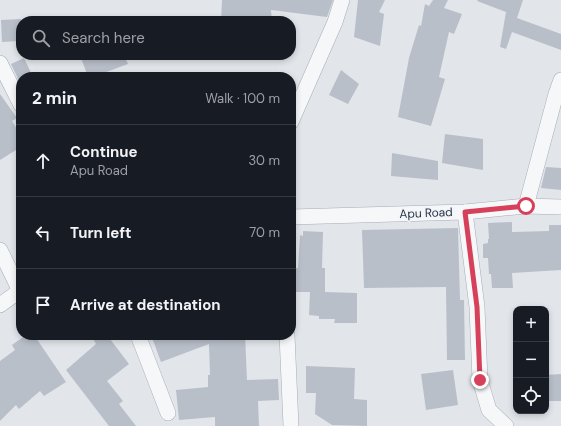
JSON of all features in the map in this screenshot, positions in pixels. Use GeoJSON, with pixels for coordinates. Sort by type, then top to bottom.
{"type":"FeatureCollection","features":[{"type":"Feature","properties":{"kind":"street"},"geometry":{"type":"LineString","coordinates":[[296,111],[335,22],[342,0]]}},
{"type":"Feature","properties":{"kind":"street"},"geometry":{"type":"LineString","coordinates":[[0,63],[16,95]]}},
{"type":"Feature","properties":{"kind":"street"},"geometry":{"type":"LineString","coordinates":[[526,206],[561,80]]}},
{"type":"Feature","properties":{"kind":"street","name":"Apu Road"},"geometry":{"type":"LineString","coordinates":[[296,217],[465,212],[526,206],[561,207]]}},
{"type":"Feature","properties":{"kind":"street"},"geometry":{"type":"LineString","coordinates":[[465,212],[477,307],[480,380],[489,410],[506,426]]}},
{"type":"Feature","properties":{"kind":"street"},"geometry":{"type":"LineString","coordinates":[[0,250],[16,282]]}},
{"type":"Feature","properties":{"kind":"street"},"geometry":{"type":"LineString","coordinates":[[0,305],[16,293]]}},
{"type":"Feature","properties":{"kind":"street"},"geometry":{"type":"LineString","coordinates":[[140,340],[168,413]]}},
{"type":"Feature","properties":{"kind":"street"},"geometry":{"type":"LineString","coordinates":[[287,340],[291,426]]}},
{"type":"Feature","properties":{"kind":"building"},"geometry":{"type":"Polygon","coordinates":[[[222,0],[333,0],[327,17],[271,10],[272,16],[221,16],[222,0]]]}},
{"type":"Feature","properties":{"kind":"building"},"geometry":{"type":"Polygon","coordinates":[[[358,0],[385,0],[379,12],[384,14],[380,46],[354,37],[358,0]]]}},
{"type":"Feature","properties":{"kind":"building"},"geometry":{"type":"Polygon","coordinates":[[[433,0],[448,0],[444,8],[462,14],[454,34],[449,32],[439,77],[445,79],[431,126],[398,117],[409,58],[419,25],[421,26],[425,4],[429,6],[433,0]]]}},
{"type":"Feature","properties":{"kind":"building"},"geometry":{"type":"Polygon","coordinates":[[[523,0],[517,18],[561,34],[561,50],[512,32],[506,49],[500,47],[506,12],[477,1],[523,0]]]}},
{"type":"Feature","properties":{"kind":"building"},"geometry":{"type":"Polygon","coordinates":[[[16,19],[16,41],[2,42],[1,20],[16,19]]]}},
{"type":"Feature","properties":{"kind":"building"},"geometry":{"type":"Polygon","coordinates":[[[20,60],[25,60],[31,72],[16,72],[16,74],[11,64],[20,60]]]}},
{"type":"Feature","properties":{"kind":"building"},"geometry":{"type":"Polygon","coordinates":[[[82,60],[126,60],[128,64],[106,72],[86,72],[82,60]]]}},
{"type":"Feature","properties":{"kind":"building"},"geometry":{"type":"Polygon","coordinates":[[[341,70],[359,84],[348,104],[329,95],[341,70]]]}},
{"type":"Feature","properties":{"kind":"building"},"geometry":{"type":"Polygon","coordinates":[[[0,94],[16,117],[16,119],[12,121],[16,128],[16,150],[0,160],[0,94]]]}},
{"type":"Feature","properties":{"kind":"building"},"geometry":{"type":"Polygon","coordinates":[[[445,134],[483,139],[483,170],[442,163],[445,134]]]}},
{"type":"Feature","properties":{"kind":"building"},"geometry":{"type":"Polygon","coordinates":[[[392,153],[438,161],[438,180],[391,176],[392,153]]]}},
{"type":"Feature","properties":{"kind":"building"},"geometry":{"type":"Polygon","coordinates":[[[546,167],[561,168],[561,190],[541,188],[546,167]]]}},
{"type":"Feature","properties":{"kind":"building"},"geometry":{"type":"Polygon","coordinates":[[[512,222],[512,232],[549,231],[549,225],[561,225],[561,270],[512,273],[513,288],[492,288],[488,258],[483,258],[483,244],[488,243],[489,239],[488,223],[512,222]]]}},
{"type":"Feature","properties":{"kind":"building"},"geometry":{"type":"Polygon","coordinates":[[[458,228],[460,300],[464,300],[465,360],[447,360],[446,287],[364,288],[362,230],[458,228]]]}},
{"type":"Feature","properties":{"kind":"building"},"geometry":{"type":"Polygon","coordinates":[[[303,231],[323,232],[322,268],[325,268],[325,292],[357,293],[357,323],[334,323],[335,319],[319,319],[319,316],[309,315],[310,292],[296,292],[296,268],[298,268],[300,235],[303,236],[303,231]]]}},
{"type":"Feature","properties":{"kind":"building"},"geometry":{"type":"Polygon","coordinates":[[[19,340],[37,340],[66,382],[44,396],[40,391],[19,409],[16,405],[0,421],[0,361],[15,350],[12,345],[19,340]]]}},
{"type":"Feature","properties":{"kind":"building"},"geometry":{"type":"Polygon","coordinates":[[[94,340],[111,340],[129,364],[107,381],[123,401],[119,404],[136,426],[109,426],[66,370],[96,344],[94,340]]]}},
{"type":"Feature","properties":{"kind":"building"},"geometry":{"type":"Polygon","coordinates":[[[153,340],[245,340],[247,380],[278,379],[279,400],[258,401],[259,426],[215,426],[215,417],[179,420],[176,390],[208,387],[208,375],[210,375],[209,344],[161,362],[153,340]]]}},
{"type":"Feature","properties":{"kind":"building"},"geometry":{"type":"Polygon","coordinates":[[[306,366],[355,368],[354,399],[367,400],[367,426],[332,425],[315,414],[316,393],[306,393],[306,366]]]}},
{"type":"Feature","properties":{"kind":"building"},"geometry":{"type":"Polygon","coordinates":[[[453,370],[458,405],[426,410],[421,374],[453,370]]]}},
{"type":"Feature","properties":{"kind":"building"},"geometry":{"type":"Polygon","coordinates":[[[561,374],[561,401],[549,401],[549,375],[561,374]]]}},
{"type":"Feature","properties":{"kind":"route"},"geometry":{"type":"LineString","coordinates":[[480,380],[477,307],[465,212],[526,206]]}}]}
